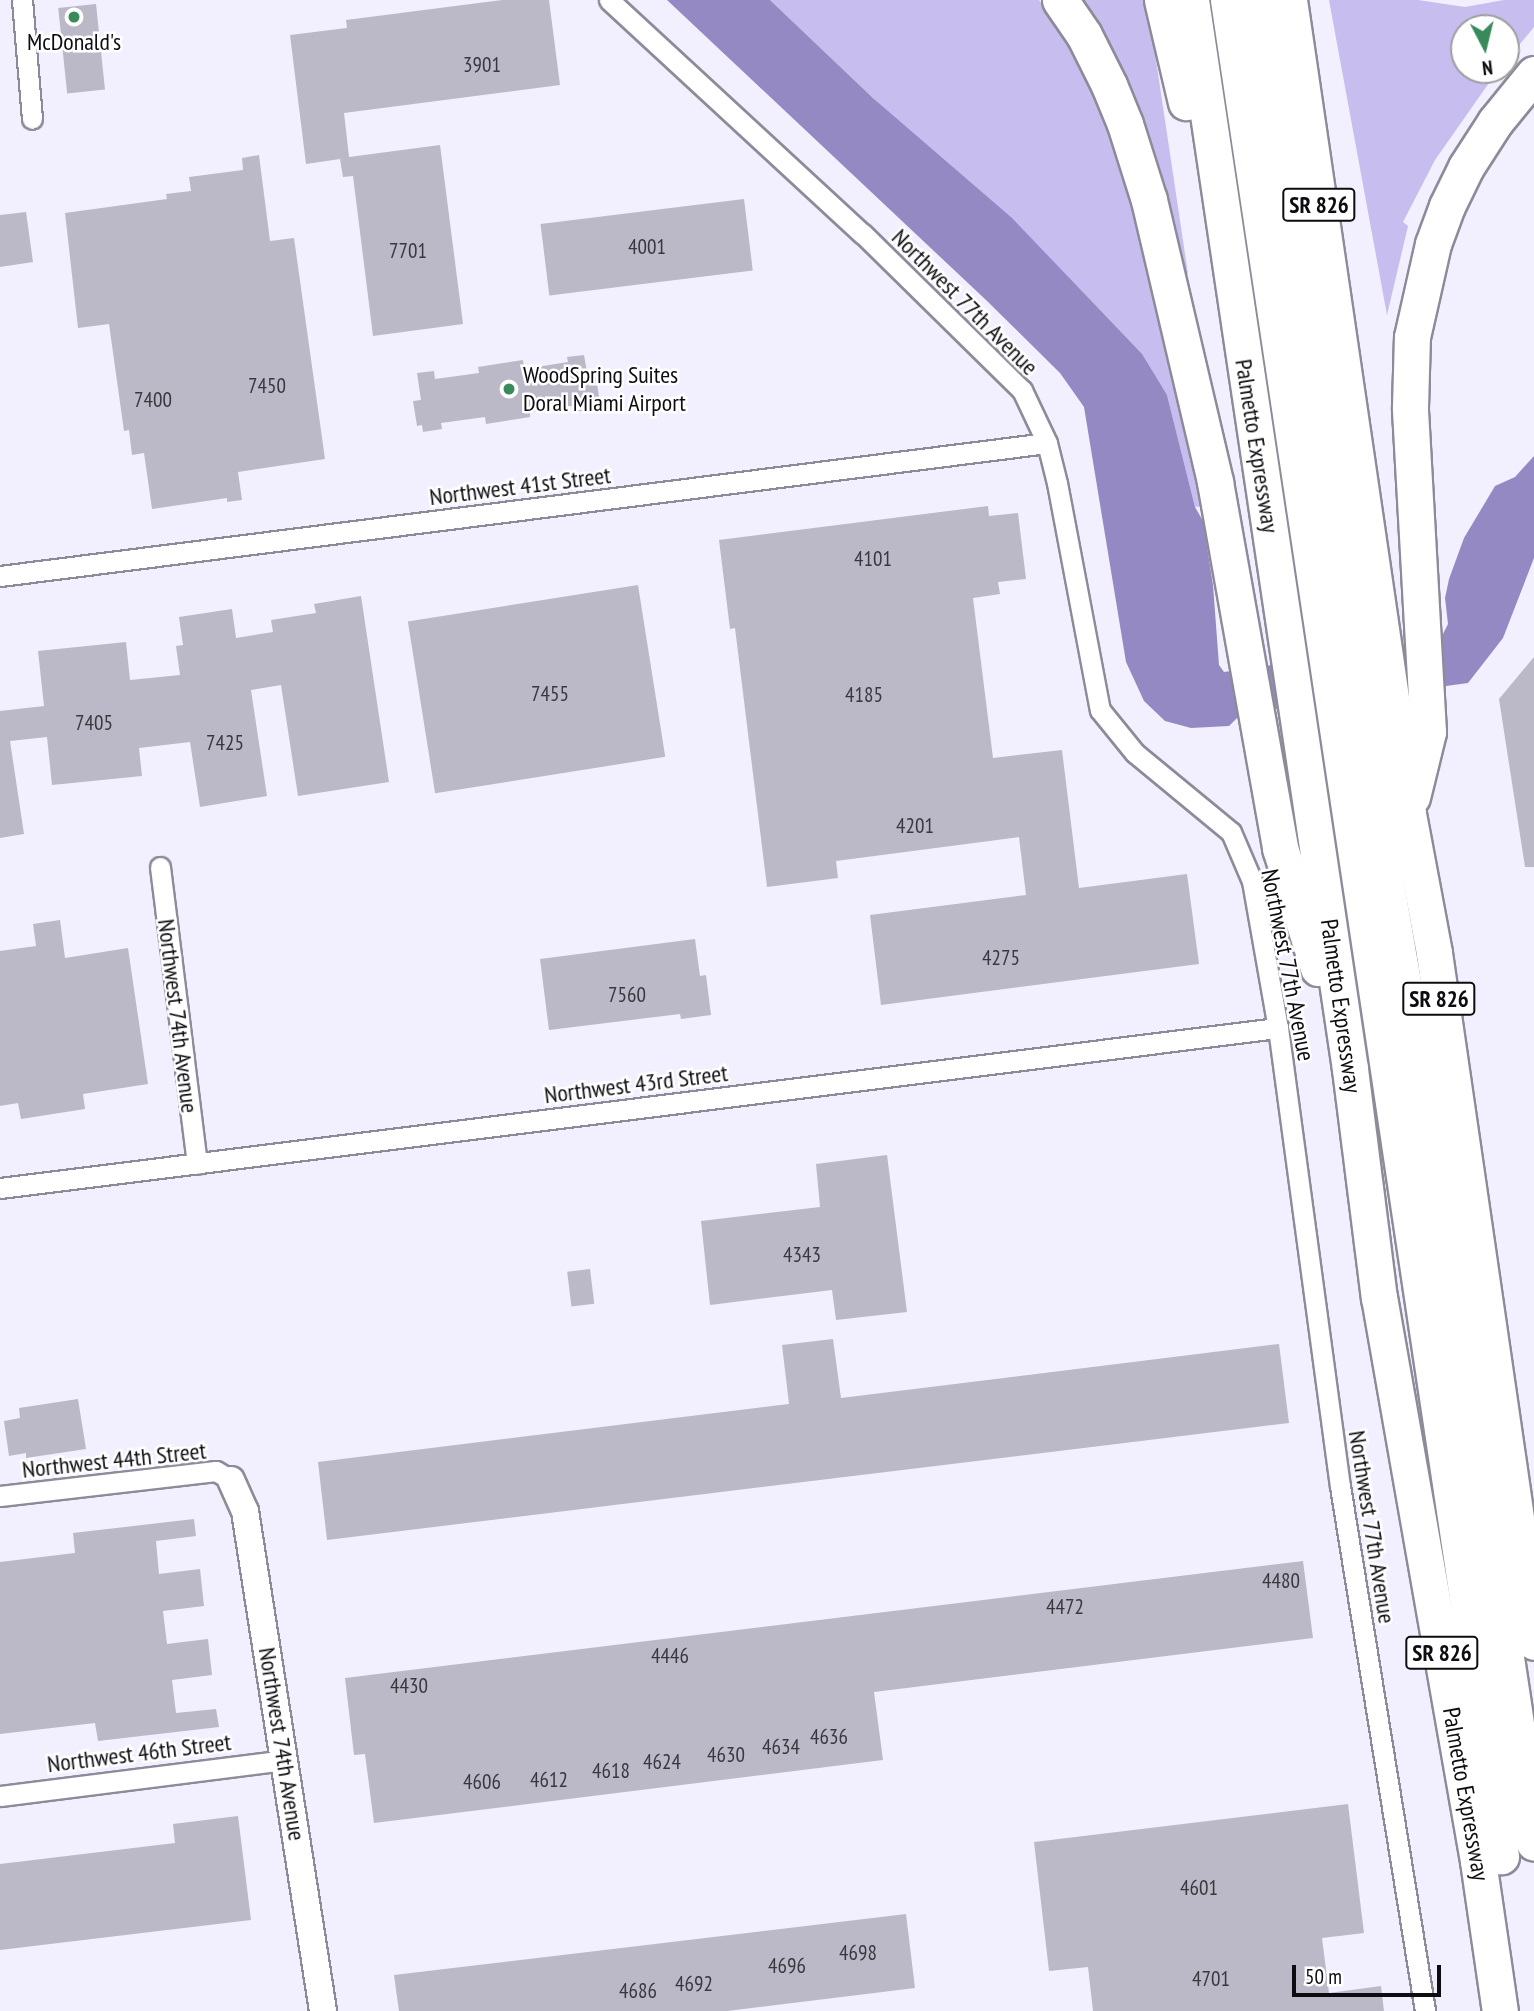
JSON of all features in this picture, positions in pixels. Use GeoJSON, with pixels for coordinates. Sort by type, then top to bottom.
{"type":"FeatureCollection","features":[{"type":"Feature","properties":{"kind":"highway"},"geometry":{"type":"LineString","coordinates":[[1060,0],[1084,35],[1109,85],[1141,173],[1210,459],[1280,848],[1350,1069]]}},
{"type":"Feature","properties":{"kind":"highway"},"geometry":{"type":"LineString","coordinates":[[1162,0],[1234,292]]}},
{"type":"Feature","properties":{"kind":"highway","name":"Palmetto Expressway"},"geometry":{"type":"LineString","coordinates":[[1191,0],[1350,1069],[1379,1297],[1476,1847],[1500,2011]]}},
{"type":"Feature","properties":{"kind":"highway"},"geometry":{"type":"LineString","coordinates":[[1228,0],[1353,646],[1371,695],[1409,1017],[1534,1843]]}},
{"type":"Feature","properties":{"kind":"highway"},"geometry":{"type":"LineString","coordinates":[[1257,0],[1353,646]]}},
{"type":"Feature","properties":{"kind":"highway","name":"SR 826"},"geometry":{"type":"LineString","coordinates":[[1289,0],[1353,646],[1408,814],[1434,953],[1534,1642]]}},
{"type":"Feature","properties":{"kind":"highway"},"geometry":{"type":"LineString","coordinates":[[1408,814],[1428,733],[1410,407],[1412,337],[1433,244],[1447,206],[1466,167],[1496,122],[1534,74]]}},
{"type":"Feature","properties":{"kind":"highway"},"geometry":{"type":"LineString","coordinates":[[1371,695],[1475,1650],[1496,1824],[1524,2011]]}},
{"type":"Feature","properties":{"kind":"street"},"geometry":{"type":"LineString","coordinates":[[22,0],[32,119]]}},
{"type":"Feature","properties":{"kind":"street","name":"Northwest 77th Avenue"},"geometry":{"type":"LineString","coordinates":[[609,0],[863,234],[1022,390],[1046,443],[1100,710],[1135,754],[1231,832],[1252,881],[1278,1028],[1340,1486],[1425,2011]]}},
{"type":"Feature","properties":{"kind":"street","name":"Northwest 41st Street"},"geometry":{"type":"LineString","coordinates":[[0,576],[1046,443]]}},
{"type":"Feature","properties":{"kind":"street","name":"Northwest 74th Avenue"},"geometry":{"type":"LineString","coordinates":[[160,867],[197,1164]]}},
{"type":"Feature","properties":{"kind":"street","name":"Northwest 43rd Street"},"geometry":{"type":"LineString","coordinates":[[0,1188],[1278,1028]]}},
{"type":"Feature","properties":{"kind":"street","name":"Northwest 44th Street"},"geometry":{"type":"LineString","coordinates":[[0,1496],[216,1471],[231,1480]]}},
{"type":"Feature","properties":{"kind":"street","name":"Northwest 74th Avenue"},"geometry":{"type":"LineString","coordinates":[[231,1480],[245,1510],[323,2011]]}},
{"type":"Feature","properties":{"kind":"street","name":"Northwest 46th Street"},"geometry":{"type":"LineString","coordinates":[[0,1796],[285,1760]]}},
{"type":"Feature","properties":{"kind":"shaded area"},"geometry":{"type":"Polygon","coordinates":[[[667,0],[770,0],[874,99],[1012,218],[1142,354],[1167,395],[1195,507],[1203,521],[1213,585],[1219,665],[1224,672],[1440,640],[1448,624],[1445,598],[1449,579],[1464,538],[1495,486],[1515,477],[1534,456],[1534,558],[1503,638],[1468,683],[1241,714],[1229,726],[1191,728],[1165,721],[1144,701],[1126,662],[1084,407],[1060,373],[986,300],[667,0]]]}},
{"type":"Feature","properties":{"kind":"shaded area"},"geometry":{"type":"Polygon","coordinates":[[[770,0],[1039,0],[1062,28],[1091,78],[1114,139],[1158,293],[1204,506],[1195,507],[1167,395],[874,99],[770,0]]]}},
{"type":"Feature","properties":{"kind":"shaded area"},"geometry":{"type":"Polygon","coordinates":[[[1081,0],[1147,0],[1188,274],[1182,275],[1123,74],[1081,0]]]}},
{"type":"Feature","properties":{"kind":"shaded area"},"geometry":{"type":"Polygon","coordinates":[[[1329,0],[1418,0],[1465,7],[1504,0],[1534,0],[1534,27],[1520,44],[1520,14],[1450,14],[1450,84],[1488,84],[1435,160],[1403,222],[1408,226],[1387,315],[1329,0]]]}},
{"type":"Feature","properties":{"kind":"building"},"geometry":{"type":"Polygon","coordinates":[[[502,0],[549,0],[560,85],[344,113],[349,157],[440,145],[463,324],[373,336],[353,176],[343,177],[340,159],[306,164],[290,35],[347,28],[346,20],[502,0]]]}},
{"type":"Feature","properties":{"kind":"building"},"geometry":{"type":"Polygon","coordinates":[[[96,4],[105,90],[67,94],[58,8],[96,4]]]}},
{"type":"Feature","properties":{"kind":"building"},"geometry":{"type":"Polygon","coordinates":[[[259,155],[270,241],[294,238],[325,459],[238,472],[242,500],[227,502],[227,498],[152,509],[144,453],[132,455],[129,430],[124,431],[109,324],[78,328],[65,213],[167,199],[166,194],[191,191],[189,177],[243,170],[242,158],[259,155]]]}},
{"type":"Feature","properties":{"kind":"building"},"geometry":{"type":"Polygon","coordinates":[[[744,199],[753,270],[549,295],[541,224],[744,199]]]}},
{"type":"Feature","properties":{"kind":"building"},"geometry":{"type":"Polygon","coordinates":[[[26,212],[33,262],[0,267],[0,215],[26,212]]]}},
{"type":"Feature","properties":{"kind":"building","name":"WoodSpring Suites Doral Miami Airport"},"geometry":{"type":"Polygon","coordinates":[[[584,355],[588,378],[596,377],[600,403],[591,405],[592,409],[574,412],[573,406],[530,412],[530,417],[486,424],[485,417],[441,423],[442,429],[423,432],[422,425],[417,426],[413,401],[421,400],[417,373],[434,371],[435,379],[479,373],[478,367],[523,360],[524,369],[568,362],[567,357],[584,355]]]}},
{"type":"Feature","properties":{"kind":"building"},"geometry":{"type":"Polygon","coordinates":[[[988,506],[989,516],[1018,513],[1026,579],[998,582],[1000,594],[973,598],[993,758],[1062,750],[1079,888],[1187,874],[1199,964],[881,1005],[870,915],[1026,895],[1019,837],[836,861],[838,878],[767,887],[735,628],[730,629],[719,540],[988,506]]]}},
{"type":"Feature","properties":{"kind":"building"},"geometry":{"type":"Polygon","coordinates":[[[638,585],[665,757],[435,793],[408,621],[638,585]]]}},
{"type":"Feature","properties":{"kind":"building"},"geometry":{"type":"Polygon","coordinates":[[[361,596],[389,782],[298,796],[281,685],[251,690],[267,796],[200,807],[190,742],[139,748],[142,776],[52,785],[47,737],[10,741],[24,834],[0,838],[0,711],[44,706],[38,651],[126,642],[130,680],[180,675],[176,646],[183,645],[179,617],[232,609],[236,638],[273,632],[271,620],[316,613],[314,604],[361,596]]]}},
{"type":"Feature","properties":{"kind":"building"},"geometry":{"type":"Polygon","coordinates":[[[1534,657],[1534,867],[1525,867],[1499,699],[1534,657]]]}},
{"type":"Feature","properties":{"kind":"building"},"geometry":{"type":"Polygon","coordinates":[[[60,920],[65,958],[128,948],[148,1084],[83,1094],[85,1109],[21,1119],[18,1103],[0,1106],[0,951],[36,946],[33,924],[60,920]]]}},
{"type":"Feature","properties":{"kind":"building"},"geometry":{"type":"Polygon","coordinates":[[[695,939],[700,976],[706,975],[711,1015],[681,1019],[680,1014],[549,1030],[540,959],[695,939]]]}},
{"type":"Feature","properties":{"kind":"building"},"geometry":{"type":"Polygon","coordinates":[[[887,1155],[907,1312],[836,1320],[832,1290],[710,1305],[701,1221],[820,1207],[816,1164],[887,1155]]]}},
{"type":"Feature","properties":{"kind":"building"},"geometry":{"type":"Polygon","coordinates":[[[590,1269],[594,1304],[571,1307],[567,1272],[590,1269]]]}},
{"type":"Feature","properties":{"kind":"building"},"geometry":{"type":"Polygon","coordinates":[[[833,1339],[841,1398],[1279,1344],[1289,1423],[327,1540],[318,1462],[789,1404],[782,1345],[833,1339]]]}},
{"type":"Feature","properties":{"kind":"building"},"geometry":{"type":"Polygon","coordinates":[[[78,1399],[86,1449],[26,1458],[26,1453],[9,1456],[4,1421],[20,1418],[19,1408],[78,1399]]]}},
{"type":"Feature","properties":{"kind":"building"},"geometry":{"type":"Polygon","coordinates":[[[194,1519],[196,1536],[156,1541],[159,1574],[200,1569],[204,1606],[163,1611],[167,1644],[208,1639],[212,1675],[172,1680],[176,1713],[216,1709],[219,1727],[98,1741],[95,1723],[0,1734],[0,1562],[75,1553],[73,1533],[194,1519]]]}},
{"type":"Feature","properties":{"kind":"building"},"geometry":{"type":"Polygon","coordinates":[[[1303,1561],[1313,1638],[874,1692],[883,1760],[374,1823],[365,1754],[354,1755],[345,1678],[1303,1561]]]}},
{"type":"Feature","properties":{"kind":"building"},"geometry":{"type":"Polygon","coordinates":[[[1348,1804],[1364,1933],[1322,1938],[1329,1993],[1381,1986],[1384,2011],[1093,2011],[1088,1967],[1049,1971],[1034,1842],[1348,1804]]]}},
{"type":"Feature","properties":{"kind":"building"},"geometry":{"type":"Polygon","coordinates":[[[238,1816],[251,1920],[0,1950],[0,1864],[175,1843],[173,1824],[238,1816]]]}},
{"type":"Feature","properties":{"kind":"building"},"geometry":{"type":"Polygon","coordinates":[[[906,1914],[915,1988],[727,2011],[399,2011],[394,1975],[906,1914]]]}},
{"type":"Feature","properties":{"kind":"place","name":"McDonald's"},"geometry":{"type":"Point","coordinates":[74,17]}},
{"type":"Feature","properties":{"kind":"place","name":"WoodSpring Suites Doral Miami Airport"},"geometry":{"type":"Point","coordinates":[509,389]}}]}
